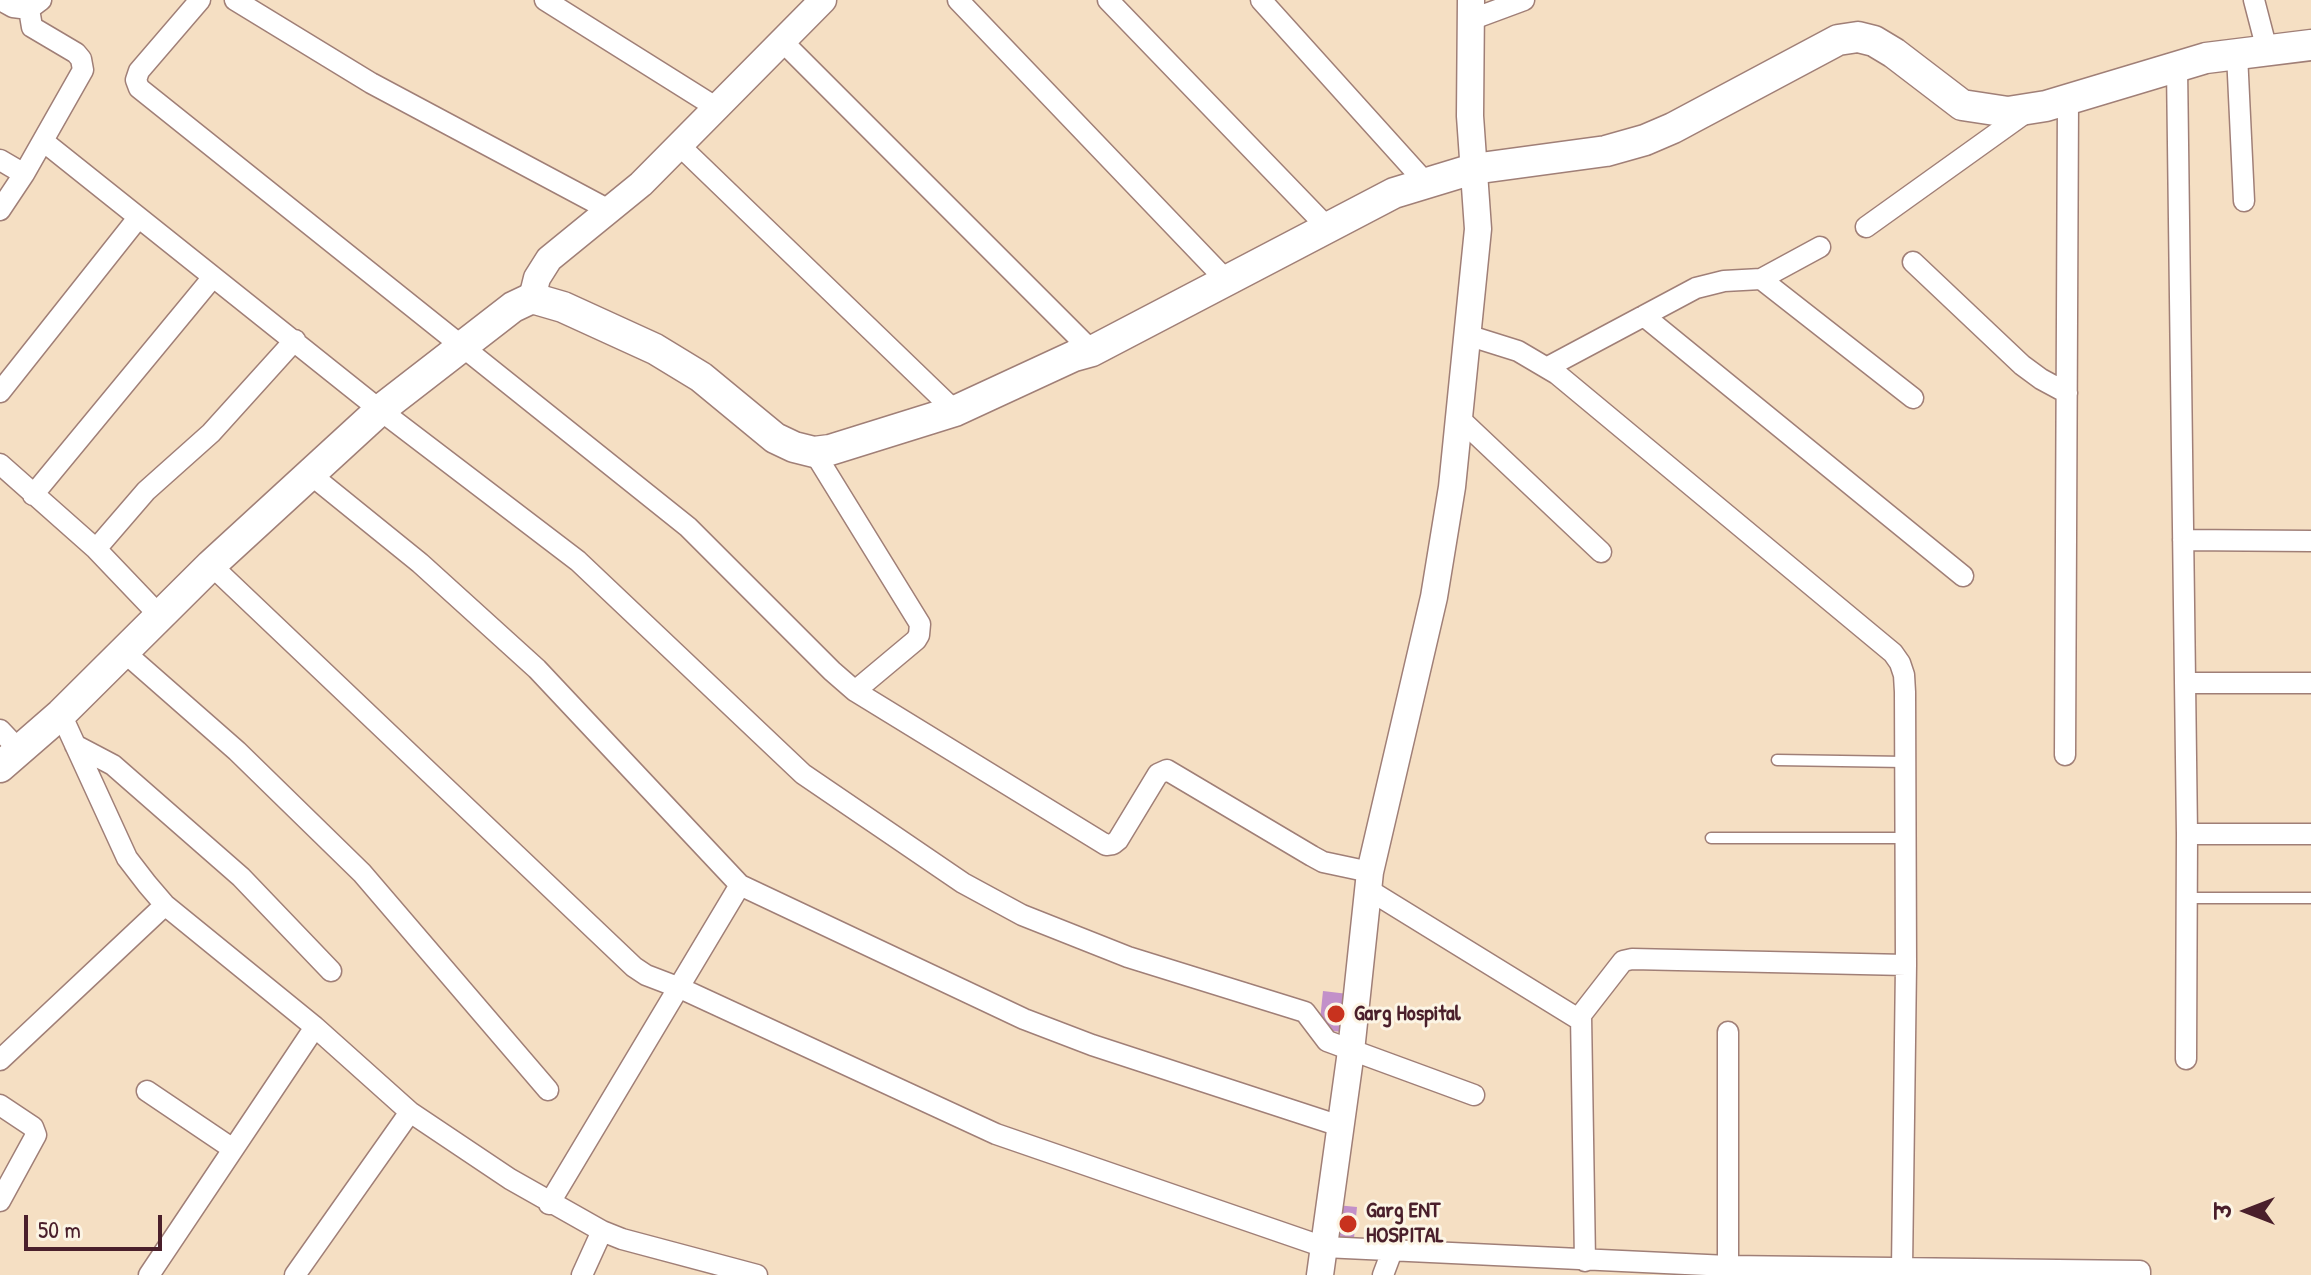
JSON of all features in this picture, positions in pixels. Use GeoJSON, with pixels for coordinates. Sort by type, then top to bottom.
{"type":"FeatureCollection","features":[{"type":"Feature","properties":{"kind":"main road"},"geometry":{"type":"LineString","coordinates":[[6,749],[61,714],[211,565],[380,410],[513,307],[532,298],[563,307],[655,349],[701,377],[775,438],[814,452],[830,450],[955,411],[1074,356],[1092,351],[1394,193],[1473,169],[1606,151],[1645,140],[1838,40],[1858,37],[1874,41],[1962,105],[1992,111],[2031,108],[2068,99],[2206,58],[2311,45]]}},
{"type":"Feature","properties":{"kind":"street"},"geometry":{"type":"LineString","coordinates":[[0,0],[13,7],[35,4],[32,27],[76,53],[83,70],[0,210]]}},
{"type":"Feature","properties":{"kind":"street"},"geometry":{"type":"LineString","coordinates":[[200,0],[139,71],[136,80],[139,88],[688,527],[855,691],[1106,845],[1118,840],[1158,774],[1171,771],[1312,856],[1370,881],[1580,1020]]}},
{"type":"Feature","properties":{"kind":"street"},"geometry":{"type":"LineString","coordinates":[[235,0],[371,83],[609,210]]}},
{"type":"Feature","properties":{"kind":"street"},"geometry":{"type":"LineString","coordinates":[[545,0],[717,108]]}},
{"type":"Feature","properties":{"kind":"street"},"geometry":{"type":"LineString","coordinates":[[532,298],[537,278],[549,259],[641,184],[823,0]]}},
{"type":"Feature","properties":{"kind":"street"},"geometry":{"type":"LineString","coordinates":[[958,0],[1227,281]]}},
{"type":"Feature","properties":{"kind":"street"},"geometry":{"type":"LineString","coordinates":[[1108,0],[1328,228]]}},
{"type":"Feature","properties":{"kind":"street"},"geometry":{"type":"LineString","coordinates":[[1261,0],[1426,183]]}},
{"type":"Feature","properties":{"kind":"street"},"geometry":{"type":"LineString","coordinates":[[1320,1275],[1351,1051],[1370,881],[1447,527],[1478,229],[1470,116],[1470,10],[1524,0]]}},
{"type":"Feature","properties":{"kind":"street"},"geometry":{"type":"LineString","coordinates":[[2254,0],[2267,50]]}},
{"type":"Feature","properties":{"kind":"street"},"geometry":{"type":"LineString","coordinates":[[782,41],[1092,351]]}},
{"type":"Feature","properties":{"kind":"street"},"geometry":{"type":"LineString","coordinates":[[2237,54],[2244,201]]}},
{"type":"Feature","properties":{"kind":"street"},"geometry":{"type":"LineString","coordinates":[[2177,67],[2187,834],[2186,1059]]}},
{"type":"Feature","properties":{"kind":"street"},"geometry":{"type":"LineString","coordinates":[[2065,755],[2068,99]]}},
{"type":"Feature","properties":{"kind":"street"},"geometry":{"type":"LineString","coordinates":[[1866,227],[2031,108]]}},
{"type":"Feature","properties":{"kind":"street"},"geometry":{"type":"LineString","coordinates":[[43,141],[380,410],[578,561],[803,774],[963,883],[1022,915],[1128,957],[1305,1012],[1327,1041],[1474,1095]]}},
{"type":"Feature","properties":{"kind":"street"},"geometry":{"type":"LineString","coordinates":[[679,145],[955,411]]}},
{"type":"Feature","properties":{"kind":"street"},"geometry":{"type":"LineString","coordinates":[[0,160],[24,174]]}},
{"type":"Feature","properties":{"kind":"street"},"geometry":{"type":"LineString","coordinates":[[0,392],[138,218]]}},
{"type":"Feature","properties":{"kind":"street"},"geometry":{"type":"LineString","coordinates":[[1548,367],[1710,284],[1761,279],[1820,247]]}},
{"type":"Feature","properties":{"kind":"street"},"geometry":{"type":"LineString","coordinates":[[1913,262],[2022,365],[2067,393]]}},
{"type":"Feature","properties":{"kind":"street"},"geometry":{"type":"LineString","coordinates":[[33,495],[213,277]]}},
{"type":"Feature","properties":{"kind":"street"},"geometry":{"type":"LineString","coordinates":[[1761,279],[1913,398]]}},
{"type":"Feature","properties":{"kind":"street"},"geometry":{"type":"LineString","coordinates":[[1644,316],[1963,576]]}},
{"type":"Feature","properties":{"kind":"street"},"geometry":{"type":"LineString","coordinates":[[1467,335],[1518,351],[1548,367],[1893,653],[1904,675],[1906,965],[1902,1269]]}},
{"type":"Feature","properties":{"kind":"street"},"geometry":{"type":"LineString","coordinates":[[96,549],[146,491],[211,433],[295,340]]}},
{"type":"Feature","properties":{"kind":"street"},"geometry":{"type":"LineString","coordinates":[[1459,418],[1601,552]]}},
{"type":"Feature","properties":{"kind":"street"},"geometry":{"type":"LineString","coordinates":[[814,452],[920,624],[916,640],[855,691]]}},
{"type":"Feature","properties":{"kind":"street"},"geometry":{"type":"LineString","coordinates":[[0,464],[96,549],[159,615]]}},
{"type":"Feature","properties":{"kind":"street"},"geometry":{"type":"LineString","coordinates":[[310,474],[420,563],[537,669],[740,885],[1037,1024],[1340,1126]]}},
{"type":"Feature","properties":{"kind":"street"},"geometry":{"type":"LineString","coordinates":[[2183,540],[2311,541]]}},
{"type":"Feature","properties":{"kind":"street"},"geometry":{"type":"LineString","coordinates":[[211,565],[634,967],[996,1134],[1324,1247],[1728,1266],[1773,1271],[2140,1271],[2140,1275]]}},
{"type":"Feature","properties":{"kind":"street"},"geometry":{"type":"LineString","coordinates":[[123,651],[237,751],[362,873],[548,1090]]}},
{"type":"Feature","properties":{"kind":"street"},"geometry":{"type":"LineString","coordinates":[[2185,683],[2311,683]]}},
{"type":"Feature","properties":{"kind":"street"},"geometry":{"type":"LineString","coordinates":[[61,714],[127,858],[165,905],[315,1027],[410,1112],[549,1204],[602,1231],[635,1243],[748,1273]]}},
{"type":"Feature","properties":{"kind":"street"},"geometry":{"type":"LineString","coordinates":[[75,745],[113,765],[241,877],[331,971]]}},
{"type":"Feature","properties":{"kind":"street"},"geometry":{"type":"LineString","coordinates":[[2187,834],[2311,834]]}},
{"type":"Feature","properties":{"kind":"street"},"geometry":{"type":"LineString","coordinates":[[549,1204],[740,885]]}},
{"type":"Feature","properties":{"kind":"street"},"geometry":{"type":"LineString","coordinates":[[0,1060],[165,905]]}},
{"type":"Feature","properties":{"kind":"street"},"geometry":{"type":"LineString","coordinates":[[1585,1261],[1580,1020],[1585,1007],[1623,961],[1906,965]]}},
{"type":"Feature","properties":{"kind":"street"},"geometry":{"type":"LineString","coordinates":[[149,1275],[315,1027]]}},
{"type":"Feature","properties":{"kind":"street"},"geometry":{"type":"LineString","coordinates":[[1728,1032],[1728,1266]]}},
{"type":"Feature","properties":{"kind":"street"},"geometry":{"type":"LineString","coordinates":[[147,1091],[233,1149]]}},
{"type":"Feature","properties":{"kind":"street"},"geometry":{"type":"LineString","coordinates":[[0,1105],[33,1127],[36,1135],[0,1201]]}},
{"type":"Feature","properties":{"kind":"street"},"geometry":{"type":"LineString","coordinates":[[295,1275],[410,1112]]}},
{"type":"Feature","properties":{"kind":"street"},"geometry":{"type":"LineString","coordinates":[[582,1275],[602,1231]]}},
{"type":"Feature","properties":{"kind":"street"},"geometry":{"type":"LineString","coordinates":[[1383,1275],[1392,1251]]}},
{"type":"Feature","properties":{"kind":"lane"},"geometry":{"type":"LineString","coordinates":[[1777,760],[1905,762]]}},
{"type":"Feature","properties":{"kind":"lane"},"geometry":{"type":"LineString","coordinates":[[1711,838],[1906,838]]}},
{"type":"Feature","properties":{"kind":"lane"},"geometry":{"type":"LineString","coordinates":[[2187,898],[2311,898]]}},
{"type":"Feature","properties":{"kind":"building"},"geometry":{"type":"Polygon","coordinates":[[[1323,991],[1348,994],[1344,1032],[1319,1030],[1323,991]]]}},
{"type":"Feature","properties":{"kind":"building"},"geometry":{"type":"Polygon","coordinates":[[[1336,1205],[1357,1207],[1354,1238],[1333,1236],[1336,1205]]]}},
{"type":"Feature","properties":{"kind":"place","name":"Garg Hospital"},"geometry":{"type":"Point","coordinates":[1336,1014]}},
{"type":"Feature","properties":{"kind":"place","name":"Garg ENT HOSPITAL"},"geometry":{"type":"Point","coordinates":[1348,1224]}}]}
